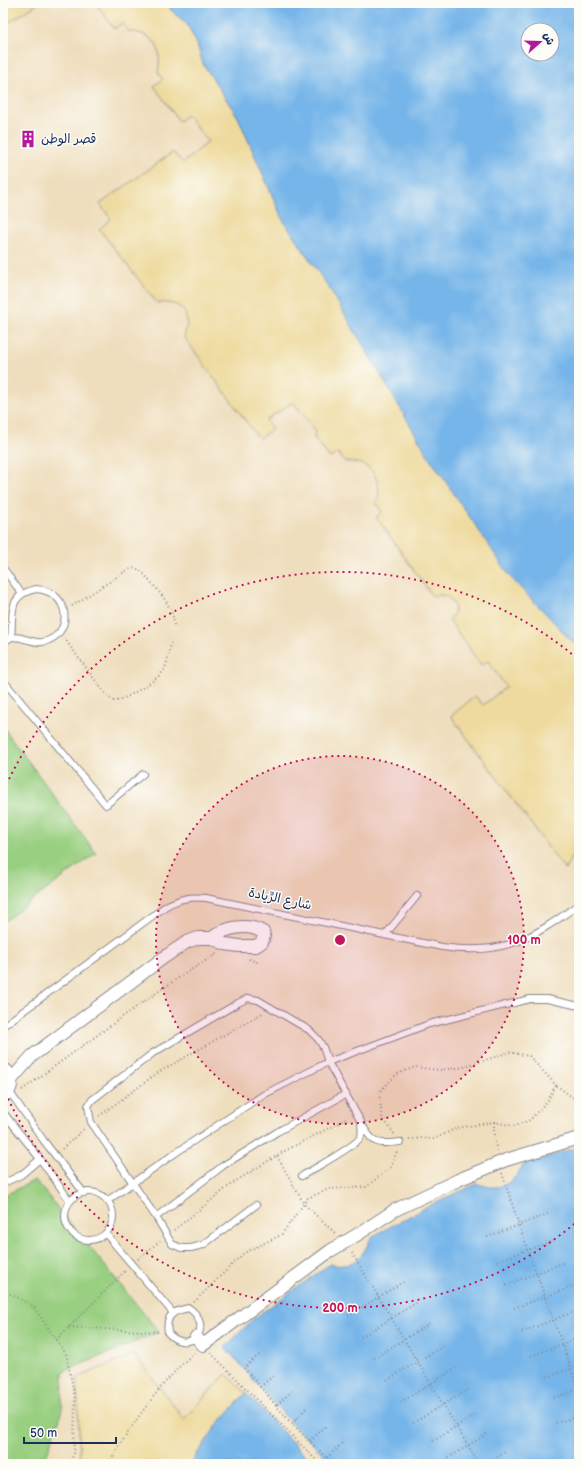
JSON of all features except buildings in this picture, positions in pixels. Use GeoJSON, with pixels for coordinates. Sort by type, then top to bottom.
{"type":"FeatureCollection","features":[{"type":"Feature","properties":{"kind":"street"},"geometry":{"type":"LineString","coordinates":[[9,1091],[10,1074],[3,1067],[32,1056],[163,958],[187,942],[198,938],[212,938]]}},
{"type":"Feature","properties":{"kind":"street"},"geometry":{"type":"LineString","coordinates":[[9,1091],[32,1056]]}},
{"type":"Feature","properties":{"kind":"street"},"geometry":{"type":"LineString","coordinates":[[200,1341],[330,1251],[395,1210],[458,1180],[506,1160],[579,1138]]}},
{"type":"Feature","properties":{"kind":"lane"},"geometry":{"type":"LineString","coordinates":[[3,568],[22,594]]}},
{"type":"Feature","properties":{"kind":"lane"},"geometry":{"type":"LineString","coordinates":[[3,643],[11,637],[24,638],[32,642],[40,643],[49,640],[59,632],[64,620],[62,603],[50,592],[36,589],[29,590],[22,594],[16,600],[12,608],[11,616],[13,625],[11,637]]}},
{"type":"Feature","properties":{"kind":"lane"},"geometry":{"type":"LineString","coordinates":[[3,680],[106,805],[143,774]]}},
{"type":"Feature","properties":{"kind":"lane"},"geometry":{"type":"LineString","coordinates":[[385,935],[417,896]]}},
{"type":"Feature","properties":{"kind":"lane","name":"شارع الرِّيادة"},"geometry":{"type":"LineString","coordinates":[[3,1026],[166,906],[183,898],[206,898],[456,949],[482,949],[495,947],[533,935],[556,922],[579,904]]}},
{"type":"Feature","properties":{"kind":"lane"},"geometry":{"type":"LineString","coordinates":[[256,1205],[203,1245],[191,1248],[181,1248],[172,1244],[156,1217],[91,1122],[88,1106],[92,1100],[153,1053],[248,998],[258,1000],[309,1030],[318,1039],[323,1047],[328,1062],[370,1139],[382,1144],[400,1142]]}},
{"type":"Feature","properties":{"kind":"lane"},"geometry":{"type":"LineString","coordinates":[[107,1201],[263,1095],[328,1062],[429,1024],[530,999],[547,999],[579,1006]]}},
{"type":"Feature","properties":{"kind":"lane"},"geometry":{"type":"LineString","coordinates":[[9,1091],[54,1156],[84,1193]]}},
{"type":"Feature","properties":{"kind":"lane"},"geometry":{"type":"LineString","coordinates":[[156,1217],[224,1165],[277,1132],[346,1094]]}},
{"type":"Feature","properties":{"kind":"lane"},"geometry":{"type":"LineString","coordinates":[[3,1112],[40,1159],[70,1202]]}},
{"type":"Feature","properties":{"kind":"lane"},"geometry":{"type":"LineString","coordinates":[[302,1176],[348,1148],[361,1137],[361,1122]]}},
{"type":"Feature","properties":{"kind":"lane"},"geometry":{"type":"LineString","coordinates":[[3,1181],[6,1182],[21,1176],[40,1159]]}},
{"type":"Feature","properties":{"kind":"lane"},"geometry":{"type":"LineString","coordinates":[[84,1193],[97,1194],[107,1201],[113,1214],[110,1228],[106,1234],[91,1240],[76,1236],[70,1231],[65,1216],[70,1202],[84,1193]]}},
{"type":"Feature","properties":{"kind":"lane"},"geometry":{"type":"LineString","coordinates":[[106,1234],[173,1313]]}},
{"type":"Feature","properties":{"kind":"lane"},"geometry":{"type":"LineString","coordinates":[[189,1308],[200,1321],[200,1341],[176,1341],[168,1333],[167,1322],[177,1310],[189,1308]]}},
{"type":"Feature","properties":{"kind":"path"},"geometry":{"type":"LineString","coordinates":[[64,611],[130,568],[135,568],[144,573],[169,605],[174,616],[174,628]]}},
{"type":"Feature","properties":{"kind":"path"},"geometry":{"type":"LineString","coordinates":[[59,632],[107,696],[114,701],[122,700],[163,672],[166,666],[171,643]]}},
{"type":"Feature","properties":{"kind":"path"},"geometry":{"type":"LineString","coordinates":[[9,1091],[181,976],[220,952]]}},
{"type":"Feature","properties":{"kind":"path"},"geometry":{"type":"LineString","coordinates":[[245,958],[259,963]]}},
{"type":"Feature","properties":{"kind":"path"},"geometry":{"type":"LineString","coordinates":[[54,1156],[91,1122],[159,1072],[271,1008]]}},
{"type":"Feature","properties":{"kind":"path"},"geometry":{"type":"LineString","coordinates":[[400,1142],[382,1116],[379,1092],[397,1074],[415,1067],[439,1070],[465,1067],[509,1052],[529,1056],[556,1085],[572,1097],[579,1098]]}},
{"type":"Feature","properties":{"kind":"path"},"geometry":{"type":"LineString","coordinates":[[400,1142],[420,1138],[434,1139],[457,1128],[494,1122],[514,1126],[525,1122],[530,1120],[548,1100],[556,1085]]}},
{"type":"Feature","properties":{"kind":"path"},"geometry":{"type":"LineString","coordinates":[[56,1340],[131,1264],[233,1183],[277,1156],[356,1113]]}},
{"type":"Feature","properties":{"kind":"path"},"geometry":{"type":"LineString","coordinates":[[189,1308],[244,1253],[281,1235],[308,1198],[329,1189],[366,1187],[391,1166],[400,1142]]}},
{"type":"Feature","properties":{"kind":"path"},"geometry":{"type":"LineString","coordinates":[[277,1156],[304,1204],[332,1229],[357,1259],[479,1464]]}},
{"type":"Feature","properties":{"kind":"path"},"geometry":{"type":"LineString","coordinates":[[505,1184],[527,1249],[579,1390],[554,1398]]}},
{"type":"Feature","properties":{"kind":"path"},"geometry":{"type":"LineString","coordinates":[[487,1237],[548,1214]]}},
{"type":"Feature","properties":{"kind":"path"},"geometry":{"type":"LineString","coordinates":[[496,1261],[556,1240]]}},
{"type":"Feature","properties":{"kind":"path"},"geometry":{"type":"LineString","coordinates":[[506,1285],[565,1262]]}},
{"type":"Feature","properties":{"kind":"path"},"geometry":{"type":"LineString","coordinates":[[348,1316],[403,1282]]}},
{"type":"Feature","properties":{"kind":"path"},"geometry":{"type":"LineString","coordinates":[[514,1308],[575,1286]]}},
{"type":"Feature","properties":{"kind":"path"},"geometry":{"type":"LineString","coordinates":[[3,1290],[33,1306],[66,1354],[74,1398],[74,1454],[68,1464]]}},
{"type":"Feature","properties":{"kind":"path"},"geometry":{"type":"LineString","coordinates":[[361,1337],[416,1303]]}},
{"type":"Feature","properties":{"kind":"path"},"geometry":{"type":"LineString","coordinates":[[522,1332],[579,1310]]}},
{"type":"Feature","properties":{"kind":"path"},"geometry":{"type":"LineString","coordinates":[[374,1358],[429,1324]]}},
{"type":"Feature","properties":{"kind":"path"},"geometry":{"type":"LineString","coordinates":[[69,1327],[168,1333]]}},
{"type":"Feature","properties":{"kind":"path"},"geometry":{"type":"LineString","coordinates":[[531,1356],[579,1338]]}},
{"type":"Feature","properties":{"kind":"path"},"geometry":{"type":"LineString","coordinates":[[109,1464],[120,1444],[155,1394],[184,1362],[200,1341],[320,1464]]}},
{"type":"Feature","properties":{"kind":"path"},"geometry":{"type":"LineString","coordinates":[[387,1380],[442,1346]]}},
{"type":"Feature","properties":{"kind":"path"},"geometry":{"type":"LineString","coordinates":[[259,1355],[244,1368],[292,1424],[333,1464]]}},
{"type":"Feature","properties":{"kind":"path"},"geometry":{"type":"LineString","coordinates":[[547,1377],[579,1366]]}},
{"type":"Feature","properties":{"kind":"path"},"geometry":{"type":"LineString","coordinates":[[401,1402],[456,1368]]}},
{"type":"Feature","properties":{"kind":"path"},"geometry":{"type":"LineString","coordinates":[[260,1387],[275,1374]]}},
{"type":"Feature","properties":{"kind":"path"},"geometry":{"type":"LineString","coordinates":[[413,1423],[469,1389]]}},
{"type":"Feature","properties":{"kind":"path"},"geometry":{"type":"LineString","coordinates":[[276,1405],[292,1391]]}},
{"type":"Feature","properties":{"kind":"path"},"geometry":{"type":"LineString","coordinates":[[292,1424],[307,1407]]}},
{"type":"Feature","properties":{"kind":"path"},"geometry":{"type":"LineString","coordinates":[[433,1441],[476,1414]]}},
{"type":"Feature","properties":{"kind":"path"},"geometry":{"type":"LineString","coordinates":[[556,1423],[579,1416]]}},
{"type":"Feature","properties":{"kind":"path"},"geometry":{"type":"LineString","coordinates":[[310,1441],[326,1426]]}},
{"type":"Feature","properties":{"kind":"path"},"geometry":{"type":"LineString","coordinates":[[444,1460],[488,1433]]}},
{"type":"Feature","properties":{"kind":"path"},"geometry":{"type":"LineString","coordinates":[[327,1458],[342,1443]]}},
{"type":"Feature","properties":{"kind":"path"},"geometry":{"type":"LineString","coordinates":[[487,1464],[506,1451]]}},
{"type":"Feature","properties":{"kind":"green space"},"geometry":{"type":"Polygon","coordinates":[[[3,727],[96,853],[3,922],[3,727]]]}},
{"type":"Feature","properties":{"kind":"green space"},"geometry":{"type":"Polygon","coordinates":[[[35,1180],[159,1332],[63,1372],[62,1413],[43,1464],[3,1464],[3,1196],[35,1180]]]}},
{"type":"Feature","properties":{"kind":"sand"},"geometry":{"type":"Polygon","coordinates":[[[3,3],[39,3],[3,26],[3,3]]]}},
{"type":"Feature","properties":{"kind":"sand"},"geometry":{"type":"Polygon","coordinates":[[[96,3],[166,3],[173,12],[187,24],[197,44],[203,64],[238,117],[283,220],[566,636],[579,648],[579,845],[573,853],[565,870],[451,716],[475,696],[483,705],[506,687],[488,661],[481,665],[449,620],[454,613],[452,601],[448,597],[442,595],[433,597],[376,517],[382,512],[376,503],[379,487],[372,471],[360,464],[345,462],[338,453],[330,458],[313,436],[316,431],[293,402],[266,420],[272,429],[259,439],[184,337],[187,321],[183,310],[179,306],[173,304],[157,303],[99,229],[111,219],[100,204],[173,152],[183,163],[208,142],[187,115],[179,121],[154,86],[163,79],[158,72],[159,55],[158,48],[155,43],[145,35],[128,31],[122,23],[114,29],[96,3]]]}},
{"type":"Feature","properties":{"kind":"sand"},"geometry":{"type":"Polygon","coordinates":[[[134,1354],[184,1419],[226,1374],[246,1393],[218,1424],[190,1464],[80,1464],[77,1378],[134,1354]]]}},
{"type":"Feature","properties":{"kind":"water"},"geometry":{"type":"Polygon","coordinates":[[[166,3],[579,3],[579,648],[511,578],[429,457],[331,291],[283,220],[238,117],[203,64],[197,44],[187,24],[173,12],[166,3]]]}},
{"type":"Feature","properties":{"kind":"water"},"geometry":{"type":"Polygon","coordinates":[[[579,1147],[579,1464],[333,1464],[292,1424],[225,1347],[253,1319],[330,1264],[345,1265],[356,1260],[365,1250],[371,1237],[438,1201],[477,1184],[490,1187],[499,1187],[510,1182],[517,1175],[523,1165],[579,1147]]]}},
{"type":"Feature","properties":{"kind":"water"},"geometry":{"type":"Polygon","coordinates":[[[246,1393],[313,1464],[190,1464],[218,1424],[246,1393]]]}},
{"type":"Feature","properties":{"kind":"place","name":"قصر الوطن"},"geometry":{"type":"Point","coordinates":[28,139]}}]}
